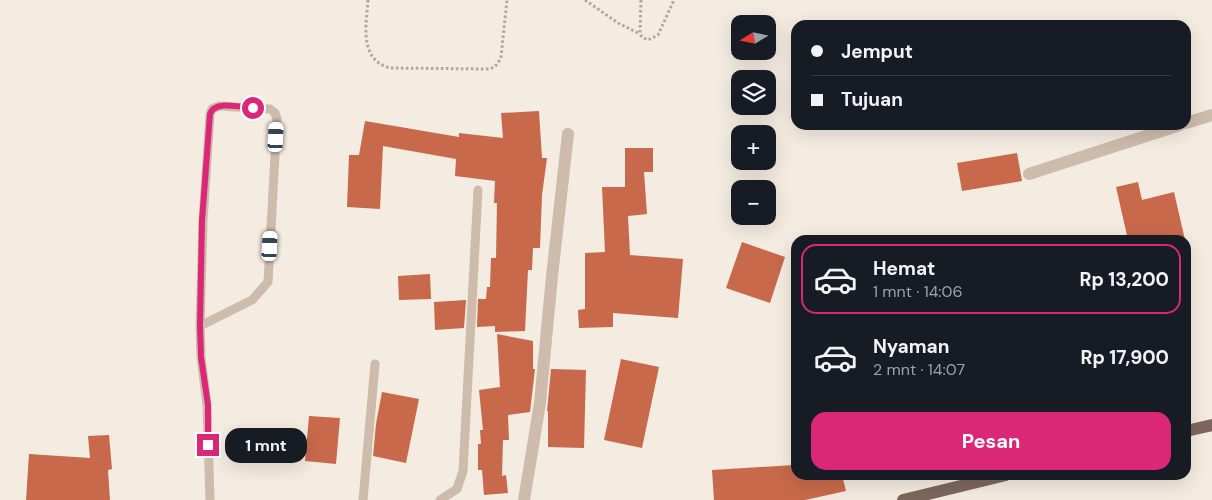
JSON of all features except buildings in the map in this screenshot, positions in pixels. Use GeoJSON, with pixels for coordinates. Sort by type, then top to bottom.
{"type":"FeatureCollection","features":[{"type":"Feature","properties":{"kind":"main road"},"geometry":{"type":"LineString","coordinates":[[1191,430],[1212,425]]}},
{"type":"Feature","properties":{"kind":"main road"},"geometry":{"type":"LineString","coordinates":[[903,500],[985,480]]}},
{"type":"Feature","properties":{"kind":"street"},"geometry":{"type":"LineString","coordinates":[[1191,121],[1212,115]]}},
{"type":"Feature","properties":{"kind":"street"},"geometry":{"type":"LineString","coordinates":[[1029,174],[1165,130]]}},
{"type":"Feature","properties":{"kind":"street"},"geometry":{"type":"LineString","coordinates":[[524,500],[540,403],[568,134]]}},
{"type":"Feature","properties":{"kind":"lane"},"geometry":{"type":"LineString","coordinates":[[200,326],[252,300],[268,282],[276,119],[275,114],[270,109],[216,106],[210,112],[202,221],[200,326],[201,357],[208,405],[210,500]]}},
{"type":"Feature","properties":{"kind":"lane"},"geometry":{"type":"LineString","coordinates":[[440,500],[457,489],[463,471],[478,190]]}},
{"type":"Feature","properties":{"kind":"lane"},"geometry":{"type":"LineString","coordinates":[[363,500],[375,364]]}},
{"type":"Feature","properties":{"kind":"path"},"geometry":{"type":"LineString","coordinates":[[368,0],[367,44],[378,63],[390,68],[488,69],[498,64],[501,57],[507,0]]}},
{"type":"Feature","properties":{"kind":"path"},"geometry":{"type":"LineString","coordinates":[[585,0],[618,23],[648,40],[658,35],[674,0]]}},
{"type":"Feature","properties":{"kind":"path"},"geometry":{"type":"LineString","coordinates":[[640,34],[641,0]]}},
{"type":"Feature","properties":{"kind":"route"},"geometry":{"type":"LineString","coordinates":[[208,445],[208,405],[201,357],[200,326],[202,221],[210,112],[216,106],[253,108]]}}]}
